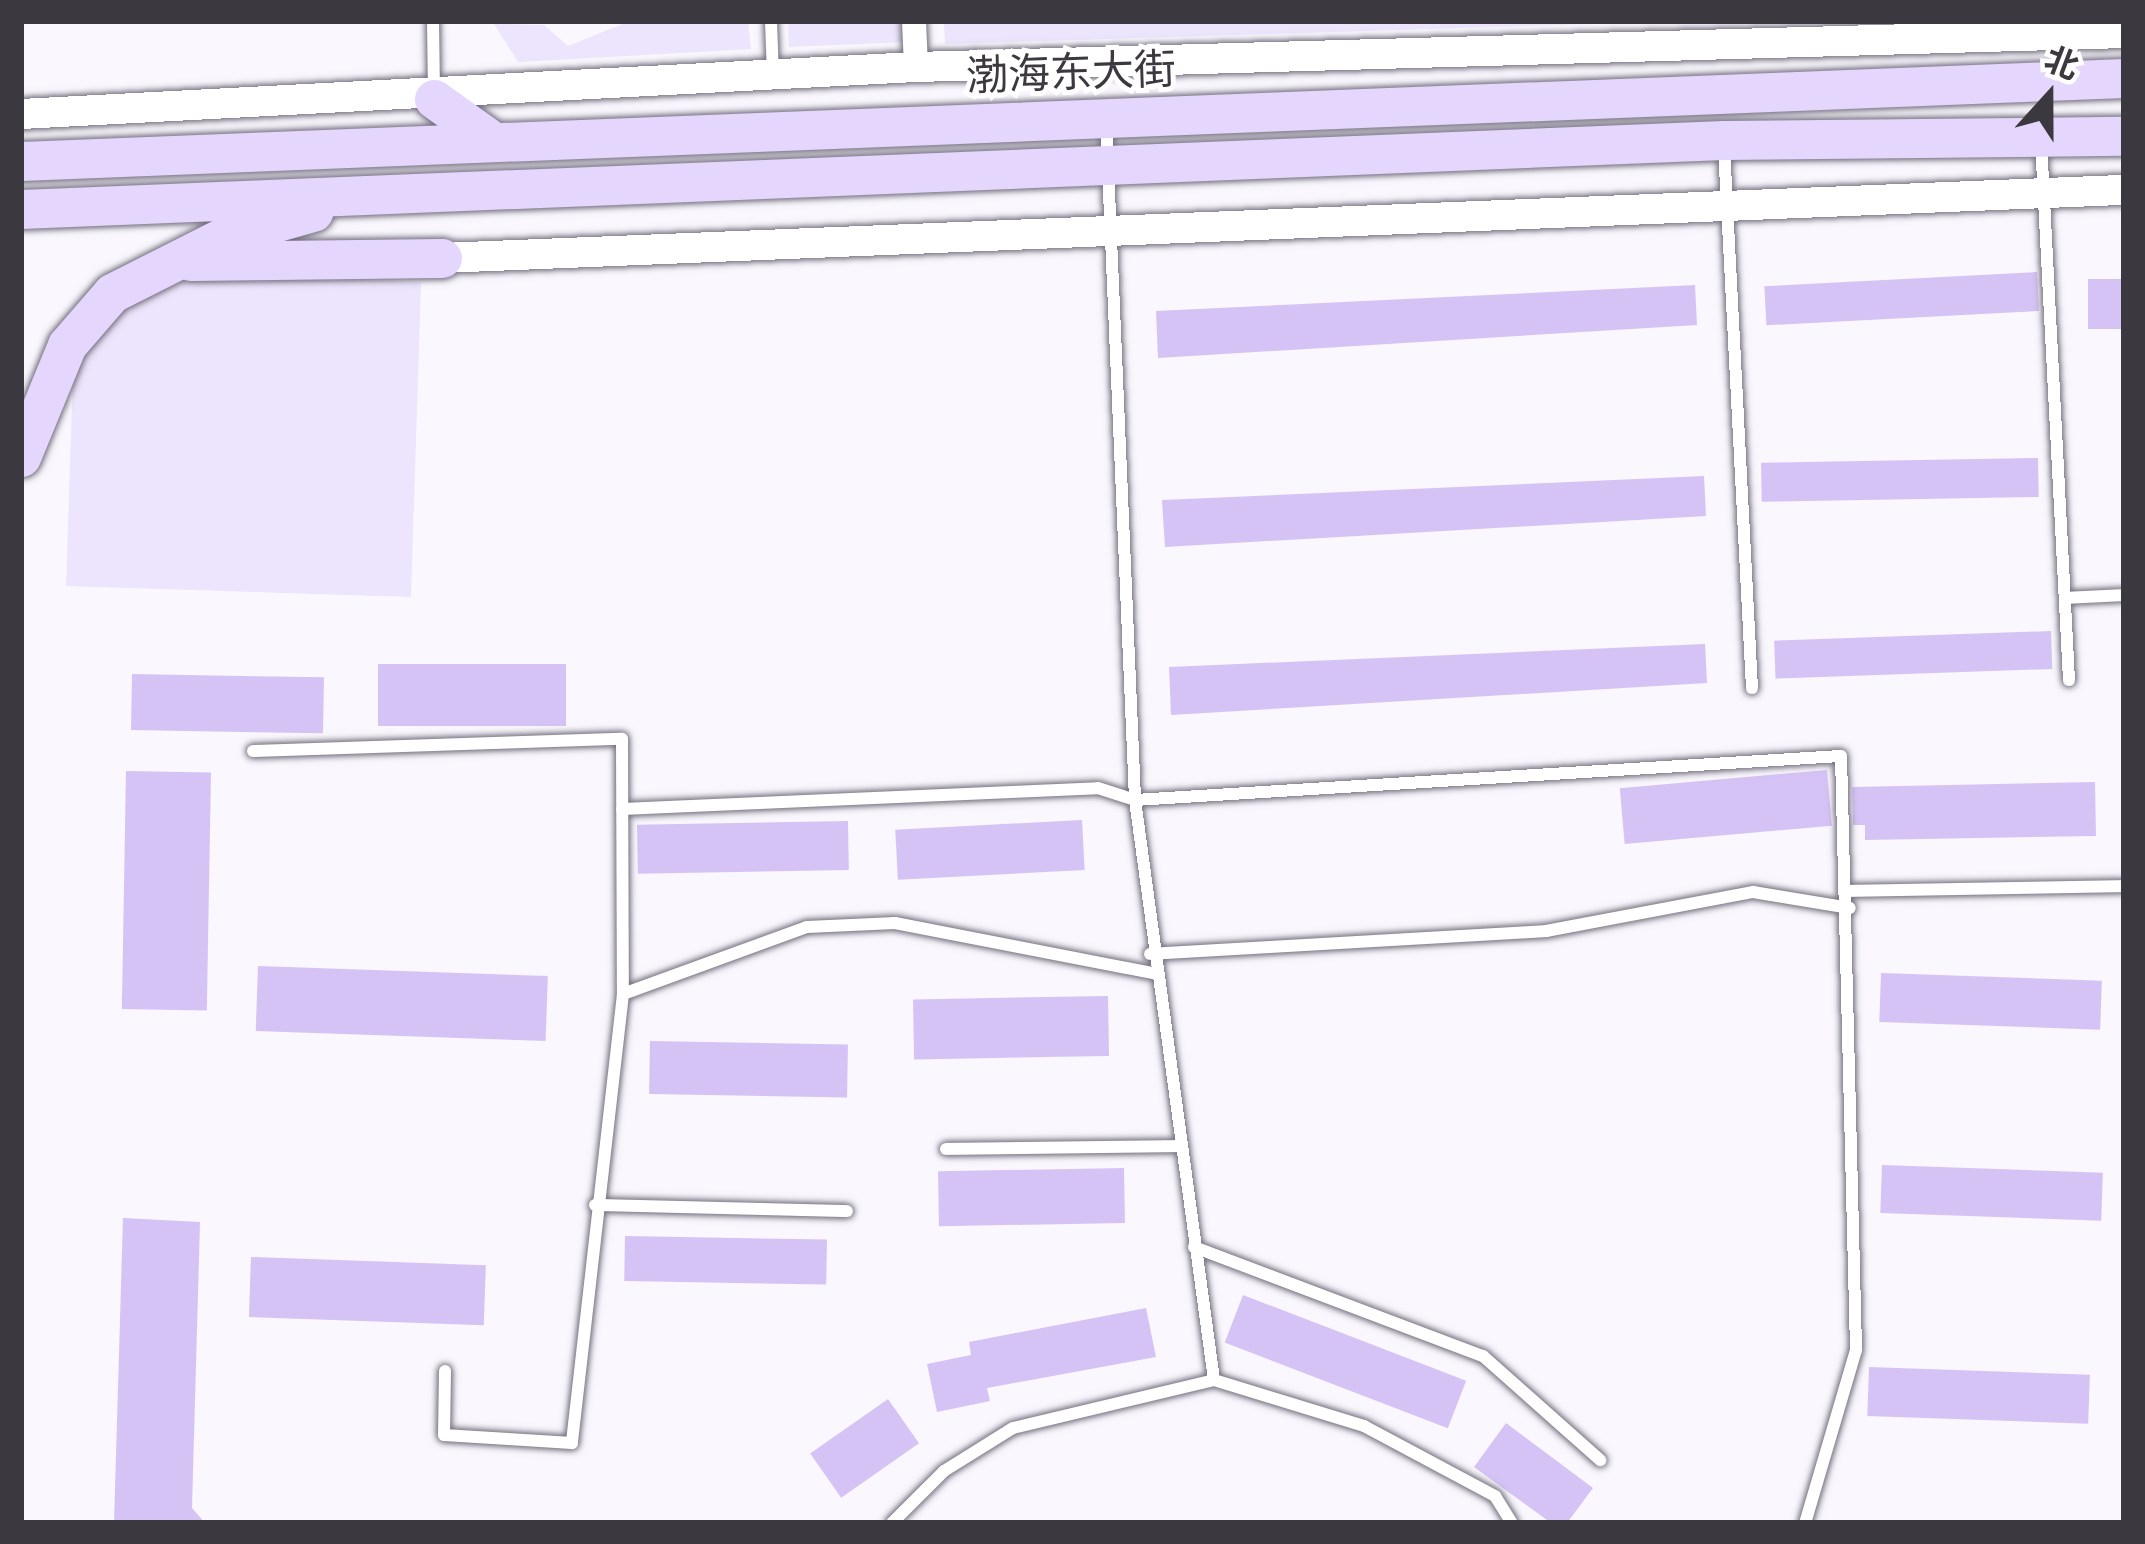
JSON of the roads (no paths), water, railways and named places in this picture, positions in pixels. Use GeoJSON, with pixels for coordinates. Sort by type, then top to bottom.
{"type":"FeatureCollection","features":[{"type":"Feature","properties":{"kind":"highway","name":"渤海东大街"},"geometry":{"type":"LineString","coordinates":[[21,160],[2124,78]]}},
{"type":"Feature","properties":{"kind":"highway"},"geometry":{"type":"LineString","coordinates":[[434,99],[494,142]]}},
{"type":"Feature","properties":{"kind":"highway"},"geometry":{"type":"LineString","coordinates":[[21,209],[1724,140],[2124,136]]}},
{"type":"Feature","properties":{"kind":"highway"},"geometry":{"type":"LineString","coordinates":[[21,457],[45,385],[87,315],[166,262],[375,194]]}},
{"type":"Feature","properties":{"kind":"highway"},"geometry":{"type":"LineString","coordinates":[[166,262],[442,258]]}},
{"type":"Feature","properties":{"kind":"street"},"geometry":{"type":"LineString","coordinates":[[914,21],[916,67]]}},
{"type":"Feature","properties":{"kind":"street","name":"渤海东大街"},"geometry":{"type":"LineString","coordinates":[[21,114],[434,99],[916,67],[2124,33]]}},
{"type":"Feature","properties":{"kind":"street"},"geometry":{"type":"LineString","coordinates":[[442,258],[1111,227],[2124,190]]}},
{"type":"Feature","properties":{"kind":"lane"},"geometry":{"type":"LineString","coordinates":[[433,21],[434,99]]}},
{"type":"Feature","properties":{"kind":"lane"},"geometry":{"type":"LineString","coordinates":[[771,21],[773,76]]}},
{"type":"Feature","properties":{"kind":"lane"},"geometry":{"type":"LineString","coordinates":[[1106,118],[1135,800],[1150,954],[1214,1380]]}},
{"type":"Feature","properties":{"kind":"lane"},"geometry":{"type":"LineString","coordinates":[[2041,138],[2069,680]]}},
{"type":"Feature","properties":{"kind":"lane"},"geometry":{"type":"LineString","coordinates":[[1724,140],[1752,688]]}},
{"type":"Feature","properties":{"kind":"lane"},"geometry":{"type":"LineString","coordinates":[[2065,598],[2124,595]]}},
{"type":"Feature","properties":{"kind":"lane"},"geometry":{"type":"LineString","coordinates":[[253,751],[622,739],[623,994],[595,1205],[572,1442],[444,1435],[445,1371]]}},
{"type":"Feature","properties":{"kind":"lane"},"geometry":{"type":"LineString","coordinates":[[622,809],[1098,788],[1135,800],[1841,756],[1850,908],[1856,1350],[1805,1523]]}},
{"type":"Feature","properties":{"kind":"lane"},"geometry":{"type":"LineString","coordinates":[[1849,891],[2124,886]]}},
{"type":"Feature","properties":{"kind":"lane"},"geometry":{"type":"LineString","coordinates":[[1150,954],[1546,931],[1753,892],[1850,908]]}},
{"type":"Feature","properties":{"kind":"lane"},"geometry":{"type":"LineString","coordinates":[[623,994],[807,926],[895,922],[1153,974]]}},
{"type":"Feature","properties":{"kind":"lane"},"geometry":{"type":"LineString","coordinates":[[946,1149],[1179,1146]]}},
{"type":"Feature","properties":{"kind":"lane"},"geometry":{"type":"LineString","coordinates":[[595,1205],[847,1211]]}},
{"type":"Feature","properties":{"kind":"lane"},"geometry":{"type":"LineString","coordinates":[[1194,1247],[1483,1356],[1600,1460]]}},
{"type":"Feature","properties":{"kind":"lane"},"geometry":{"type":"LineString","coordinates":[[892,1523],[944,1471],[1013,1428],[1214,1380],[1364,1426],[1495,1496],[1513,1523]]}}]}
